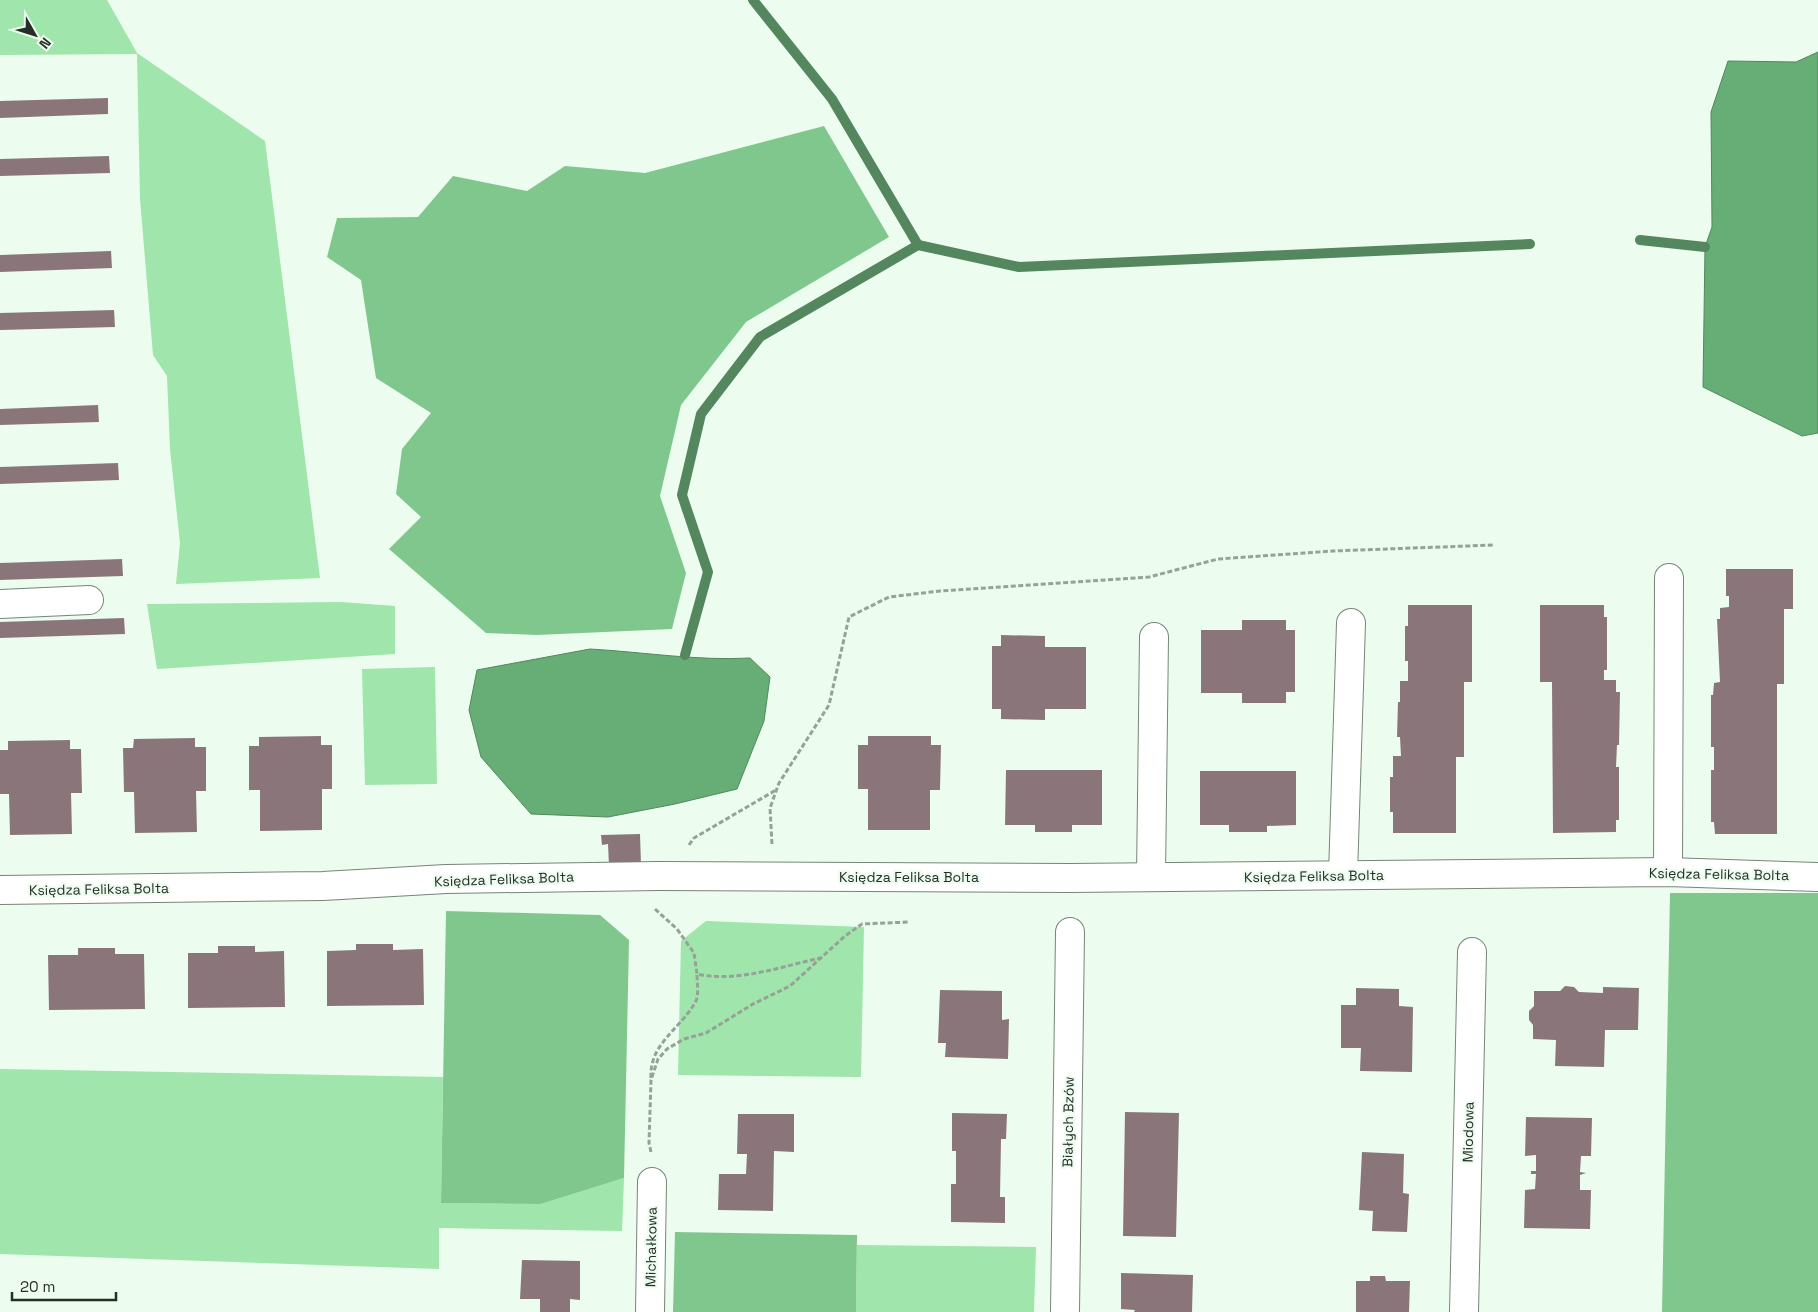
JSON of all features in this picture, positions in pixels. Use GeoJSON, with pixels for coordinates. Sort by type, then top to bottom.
{"type":"FeatureCollection","features":[{"type":"Feature","properties":{"kind":"street"},"geometry":{"type":"LineString","coordinates":[[1668,872],[1669,578]]}},
{"type":"Feature","properties":{"kind":"street"},"geometry":{"type":"LineString","coordinates":[[0,604],[88,600]]}},
{"type":"Feature","properties":{"kind":"street"},"geometry":{"type":"LineString","coordinates":[[1343,875],[1352,623]]}},
{"type":"Feature","properties":{"kind":"street"},"geometry":{"type":"LineString","coordinates":[[1151,877],[1154,637]]}},
{"type":"Feature","properties":{"kind":"street","name":"Księdza Feliksa Bolta"},"geometry":{"type":"LineString","coordinates":[[0,890],[322,886],[446,880],[674,876],[1151,877],[1668,872],[1818,876]]}},
{"type":"Feature","properties":{"kind":"street","name":"Białych Bzów"},"geometry":{"type":"LineString","coordinates":[[1065,1312],[1070,932]]}},
{"type":"Feature","properties":{"kind":"street","name":"Miodowa"},"geometry":{"type":"LineString","coordinates":[[1464,1312],[1472,952]]}},
{"type":"Feature","properties":{"kind":"street","name":"Michałkowa"},"geometry":{"type":"LineString","coordinates":[[650,1312],[652,1182]]}},
{"type":"Feature","properties":{"kind":"path"},"geometry":{"type":"LineString","coordinates":[[781,876],[772,845],[770,808],[777,790],[829,705],[849,617],[889,597],[940,591],[1149,578],[1218,559],[1333,551],[1494,545]]}},
{"type":"Feature","properties":{"kind":"path"},"geometry":{"type":"LineString","coordinates":[[674,876],[682,856],[694,838],[777,790]]}},
{"type":"Feature","properties":{"kind":"path"},"geometry":{"type":"LineString","coordinates":[[652,907],[677,929],[694,953],[698,974],[697,1000],[658,1047],[650,1070],[649,1143],[655,1165],[652,1182]]}},
{"type":"Feature","properties":{"kind":"path"},"geometry":{"type":"LineString","coordinates":[[651,1080],[658,1059],[667,1049],[684,1039],[706,1033],[753,1004],[790,986],[862,924],[909,922]]}},
{"type":"Feature","properties":{"kind":"path"},"geometry":{"type":"LineString","coordinates":[[698,974],[711,977],[732,977],[822,958]]}},
{"type":"Feature","properties":{"kind":"shaded area"},"geometry":{"type":"Polygon","coordinates":[[[0,0],[107,0],[137,53],[265,141],[320,578],[176,584],[180,543],[170,449],[167,376],[153,355],[140,199],[137,54],[0,55],[0,0]]]}},
{"type":"Feature","properties":{"kind":"shaded area"},"geometry":{"type":"Polygon","coordinates":[[[1818,52],[1818,433],[1802,436],[1703,387],[1705,247],[1712,227],[1711,112],[1728,61],[1796,62],[1818,52]]]}},
{"type":"Feature","properties":{"kind":"shaded area"},"geometry":{"type":"Polygon","coordinates":[[[824,126],[889,237],[746,322],[681,405],[660,496],[686,573],[672,629],[537,635],[486,633],[389,549],[421,517],[396,494],[402,449],[431,413],[376,378],[361,280],[327,257],[337,218],[418,217],[453,176],[527,191],[565,166],[645,173],[824,126]]]}},
{"type":"Feature","properties":{"kind":"shaded area"},"geometry":{"type":"Polygon","coordinates":[[[341,602],[395,606],[395,654],[157,669],[147,604],[341,602]]]}},
{"type":"Feature","properties":{"kind":"shaded area"},"geometry":{"type":"Polygon","coordinates":[[[590,649],[690,657],[750,658],[770,677],[764,721],[737,789],[675,804],[608,817],[531,814],[481,757],[469,710],[477,670],[590,649]]]}},
{"type":"Feature","properties":{"kind":"shaded area"},"geometry":{"type":"Polygon","coordinates":[[[435,667],[437,784],[365,785],[362,669],[435,667]]]}},
{"type":"Feature","properties":{"kind":"shaded area"},"geometry":{"type":"Polygon","coordinates":[[[1670,893],[1818,893],[1818,1312],[1662,1312],[1670,893]]]}},
{"type":"Feature","properties":{"kind":"shaded area"},"geometry":{"type":"Polygon","coordinates":[[[446,911],[600,915],[629,940],[624,1178],[541,1204],[441,1203],[446,911]]]}},
{"type":"Feature","properties":{"kind":"shaded area"},"geometry":{"type":"Polygon","coordinates":[[[706,921],[864,927],[861,1077],[678,1075],[681,941],[706,921]]]}},
{"type":"Feature","properties":{"kind":"shaded area"},"geometry":{"type":"Polygon","coordinates":[[[0,1069],[443,1077],[441,1203],[541,1204],[624,1178],[622,1231],[439,1228],[439,1269],[0,1254],[0,1069]]]}},
{"type":"Feature","properties":{"kind":"shaded area"},"geometry":{"type":"Polygon","coordinates":[[[675,1232],[857,1235],[856,1312],[673,1312],[675,1232]]]}},
{"type":"Feature","properties":{"kind":"shaded area"},"geometry":{"type":"Polygon","coordinates":[[[857,1245],[1036,1247],[1034,1312],[856,1312],[857,1245]]]}},
{"type":"Feature","properties":{"kind":"building"},"geometry":{"type":"Polygon","coordinates":[[[108,98],[108,114],[0,118],[0,101],[108,98]]]}},
{"type":"Feature","properties":{"kind":"building"},"geometry":{"type":"Polygon","coordinates":[[[109,156],[110,173],[0,176],[0,159],[109,156]]]}},
{"type":"Feature","properties":{"kind":"building"},"geometry":{"type":"Polygon","coordinates":[[[111,251],[112,268],[0,272],[0,255],[111,251]]]}},
{"type":"Feature","properties":{"kind":"building"},"geometry":{"type":"Polygon","coordinates":[[[114,310],[115,327],[0,330],[0,313],[114,310]]]}},
{"type":"Feature","properties":{"kind":"building"},"geometry":{"type":"Polygon","coordinates":[[[98,405],[99,422],[0,425],[0,409],[98,405]]]}},
{"type":"Feature","properties":{"kind":"building"},"geometry":{"type":"Polygon","coordinates":[[[118,463],[119,480],[0,484],[0,467],[118,463]]]}},
{"type":"Feature","properties":{"kind":"building"},"geometry":{"type":"Polygon","coordinates":[[[122,559],[123,576],[0,580],[0,563],[122,559]]]}},
{"type":"Feature","properties":{"kind":"building"},"geometry":{"type":"Polygon","coordinates":[[[1726,569],[1793,569],[1793,609],[1784,609],[1784,684],[1777,684],[1777,834],[1715,834],[1714,822],[1711,822],[1711,770],[1714,770],[1714,747],[1711,747],[1711,695],[1713,695],[1714,683],[1720,682],[1717,619],[1720,619],[1720,608],[1729,607],[1729,596],[1726,596],[1726,569]]]}},
{"type":"Feature","properties":{"kind":"building"},"geometry":{"type":"Polygon","coordinates":[[[1408,605],[1472,605],[1472,682],[1464,682],[1464,757],[1456,757],[1456,833],[1393,833],[1393,812],[1390,812],[1390,777],[1393,777],[1393,756],[1401,756],[1400,737],[1397,737],[1398,702],[1400,702],[1400,681],[1408,681],[1408,661],[1405,661],[1405,626],[1408,626],[1408,605]]]}},
{"type":"Feature","properties":{"kind":"building"},"geometry":{"type":"Polygon","coordinates":[[[1540,605],[1604,605],[1604,617],[1607,617],[1607,670],[1604,670],[1604,680],[1616,680],[1616,692],[1620,692],[1619,745],[1617,745],[1616,767],[1619,767],[1619,820],[1616,820],[1616,832],[1553,833],[1552,682],[1540,682],[1540,605]]]}},
{"type":"Feature","properties":{"kind":"building"},"geometry":{"type":"Polygon","coordinates":[[[124,618],[125,634],[0,638],[0,622],[124,618]]]}},
{"type":"Feature","properties":{"kind":"building"},"geometry":{"type":"Polygon","coordinates":[[[1242,620],[1286,620],[1286,630],[1295,630],[1295,692],[1286,692],[1286,703],[1242,703],[1242,693],[1201,693],[1201,630],[1242,630],[1242,620]]]}},
{"type":"Feature","properties":{"kind":"building"},"geometry":{"type":"Polygon","coordinates":[[[1001,635],[1045,636],[1045,647],[1086,647],[1086,709],[1045,709],[1045,720],[1001,719],[1001,709],[992,709],[992,646],[1001,646],[1001,635]]]}},
{"type":"Feature","properties":{"kind":"building"},"geometry":{"type":"Polygon","coordinates":[[[321,736],[321,745],[332,745],[332,789],[322,789],[322,830],[260,831],[260,790],[249,790],[249,746],[259,746],[259,737],[321,736]]]}},
{"type":"Feature","properties":{"kind":"building"},"geometry":{"type":"Polygon","coordinates":[[[868,736],[931,736],[931,745],[941,745],[940,790],[930,790],[930,830],[868,830],[868,789],[858,789],[858,745],[868,745],[868,736]]]}},
{"type":"Feature","properties":{"kind":"building"},"geometry":{"type":"Polygon","coordinates":[[[195,738],[195,747],[206,747],[206,791],[196,791],[197,832],[135,833],[134,792],[124,792],[123,748],[133,748],[134,739],[195,738]]]}},
{"type":"Feature","properties":{"kind":"building"},"geometry":{"type":"Polygon","coordinates":[[[70,740],[70,749],[81,749],[82,793],[71,793],[72,834],[10,835],[9,794],[0,794],[0,750],[8,750],[8,741],[70,740]]]}},
{"type":"Feature","properties":{"kind":"building"},"geometry":{"type":"Polygon","coordinates":[[[1006,770],[1102,770],[1102,825],[1072,825],[1072,832],[1035,832],[1035,825],[1005,825],[1006,770]]]}},
{"type":"Feature","properties":{"kind":"building"},"geometry":{"type":"Polygon","coordinates":[[[1200,771],[1296,771],[1296,825],[1267,826],[1267,832],[1229,832],[1229,825],[1200,825],[1200,771]]]}},
{"type":"Feature","properties":{"kind":"building"},"geometry":{"type":"Polygon","coordinates":[[[640,834],[641,865],[609,866],[608,844],[602,845],[601,835],[640,834]]]}},
{"type":"Feature","properties":{"kind":"building"},"geometry":{"type":"Polygon","coordinates":[[[356,944],[393,944],[393,950],[423,949],[424,1005],[327,1006],[327,951],[356,950],[356,944]]]}},
{"type":"Feature","properties":{"kind":"building"},"geometry":{"type":"Polygon","coordinates":[[[218,946],[255,946],[255,952],[284,951],[285,1007],[188,1008],[188,953],[218,953],[218,946]]]}},
{"type":"Feature","properties":{"kind":"building"},"geometry":{"type":"Polygon","coordinates":[[[78,948],[115,948],[115,954],[144,954],[145,1009],[49,1010],[48,955],[78,955],[78,948]]]}},
{"type":"Feature","properties":{"kind":"building"},"geometry":{"type":"Polygon","coordinates":[[[1565,986],[1574,987],[1579,992],[1603,993],[1603,987],[1639,988],[1638,1030],[1605,1030],[1604,1067],[1555,1066],[1556,1040],[1533,1039],[1533,1025],[1529,1020],[1529,1011],[1534,1006],[1534,991],[1560,991],[1565,986]]]}},
{"type":"Feature","properties":{"kind":"building"},"geometry":{"type":"Polygon","coordinates":[[[1356,988],[1399,989],[1399,1006],[1413,1007],[1412,1072],[1360,1071],[1361,1048],[1341,1048],[1341,1005],[1356,1005],[1356,988]]]}},
{"type":"Feature","properties":{"kind":"building"},"geometry":{"type":"Polygon","coordinates":[[[940,990],[1002,991],[1002,1020],[1009,1019],[1008,1059],[945,1057],[946,1043],[938,1043],[940,990]]]}},
{"type":"Feature","properties":{"kind":"building"},"geometry":{"type":"Polygon","coordinates":[[[1125,1112],[1179,1113],[1176,1237],[1123,1236],[1125,1112]]]}},
{"type":"Feature","properties":{"kind":"building"},"geometry":{"type":"Polygon","coordinates":[[[952,1113],[1007,1114],[1006,1139],[1001,1139],[1000,1197],[1005,1197],[1005,1223],[951,1222],[951,1184],[956,1184],[956,1151],[952,1151],[952,1113]]]}},
{"type":"Feature","properties":{"kind":"building"},"geometry":{"type":"Polygon","coordinates":[[[738,1114],[794,1114],[794,1152],[774,1151],[773,1211],[718,1210],[719,1174],[746,1174],[747,1154],[737,1154],[738,1114]]]}},
{"type":"Feature","properties":{"kind":"building"},"geometry":{"type":"Polygon","coordinates":[[[1526,1117],[1592,1118],[1591,1156],[1581,1156],[1580,1172],[1586,1173],[1580,1175],[1580,1190],[1591,1190],[1590,1229],[1524,1228],[1525,1190],[1535,1189],[1536,1174],[1531,1174],[1531,1171],[1536,1171],[1536,1155],[1525,1156],[1526,1117]]]}},
{"type":"Feature","properties":{"kind":"building"},"geometry":{"type":"Polygon","coordinates":[[[1362,1152],[1404,1154],[1403,1193],[1409,1194],[1407,1232],[1372,1231],[1373,1211],[1359,1210],[1362,1152]]]}},
{"type":"Feature","properties":{"kind":"building"},"geometry":{"type":"Polygon","coordinates":[[[522,1260],[580,1261],[580,1300],[570,1299],[570,1312],[540,1312],[540,1299],[520,1299],[522,1260]]]}},
{"type":"Feature","properties":{"kind":"building"},"geometry":{"type":"Polygon","coordinates":[[[1121,1273],[1193,1275],[1192,1312],[1134,1312],[1135,1310],[1121,1309],[1121,1273]]]}},
{"type":"Feature","properties":{"kind":"building"},"geometry":{"type":"Polygon","coordinates":[[[1370,1276],[1385,1276],[1386,1281],[1410,1281],[1409,1312],[1356,1312],[1356,1281],[1370,1281],[1370,1276]]]}},
{"type":"Feature","properties":{"kind":"waterway"},"geometry":{"type":"LineString","coordinates":[[753,0],[832,99],[918,245]]}},
{"type":"Feature","properties":{"kind":"waterway"},"geometry":{"type":"LineString","coordinates":[[1640,240],[1705,247]]}},
{"type":"Feature","properties":{"kind":"waterway"},"geometry":{"type":"LineString","coordinates":[[685,655],[708,572],[682,495],[701,414],[760,337],[918,245],[1019,267],[1530,244]]}}]}
